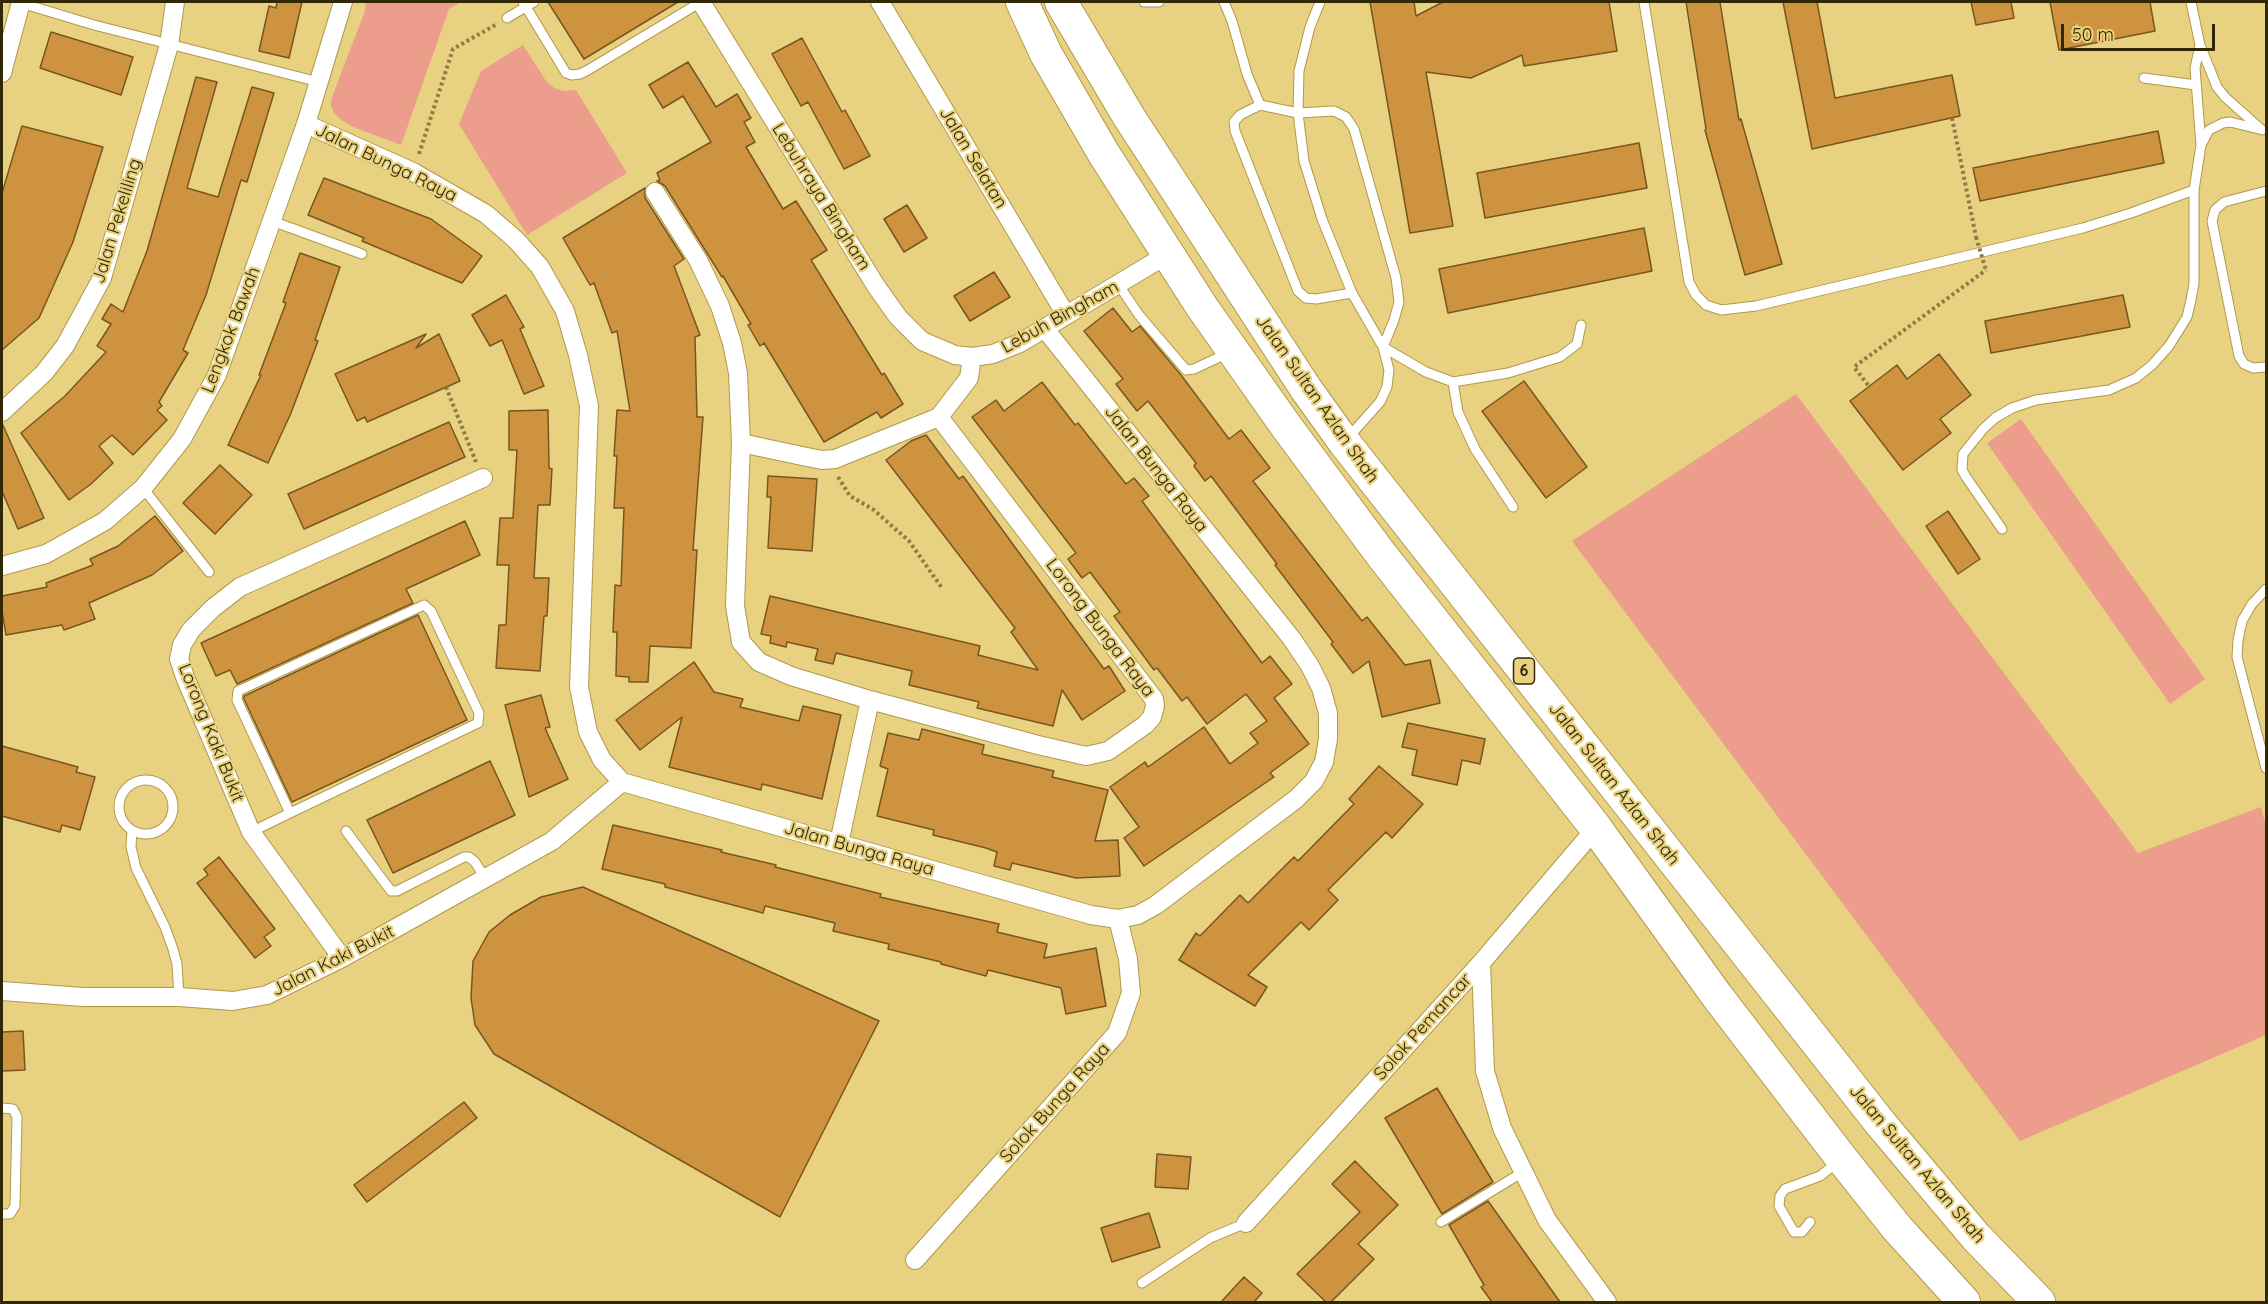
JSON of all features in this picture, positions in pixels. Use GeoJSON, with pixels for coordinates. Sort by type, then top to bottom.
{"type":"FeatureCollection","features":[{"type":"Feature","properties":{"kind":"highway"},"geometry":{"type":"LineString","coordinates":[[1004,2],[1012,17],[1046,54]]}},
{"type":"Feature","properties":{"kind":"highway","name":"6"},"geometry":{"type":"LineString","coordinates":[[1022,2],[1046,54],[1074,105],[1167,254],[1293,435],[1388,562],[1596,828],[1717,996],[1842,1159],[1897,1228],[1964,1302]]}},
{"type":"Feature","properties":{"kind":"highway","name":"Jalan Sultan Azlan Shah"},"geometry":{"type":"LineString","coordinates":[[1061,2],[1135,127],[1306,389],[1344,442],[1881,1124],[1976,1237],[2039,1302]]}},
{"type":"Feature","properties":{"kind":"street"},"geometry":{"type":"LineString","coordinates":[[2,73],[21,2]]}},
{"type":"Feature","properties":{"kind":"street","name":"Jalan Pekeliling"},"geometry":{"type":"LineString","coordinates":[[2,412],[44,374],[65,346],[102,278],[169,45],[175,2]]}},
{"type":"Feature","properties":{"kind":"street","name":"Lengkok Bawah"},"geometry":{"type":"LineString","coordinates":[[2,566],[46,554],[105,521],[142,488],[182,439],[217,375],[306,124],[343,2]]}},
{"type":"Feature","properties":{"kind":"street","name":"Lebuhraya Bingham"},"geometry":{"type":"LineString","coordinates":[[701,2],[876,286],[898,317],[922,341],[955,355],[972,357]]}},
{"type":"Feature","properties":{"kind":"street","name":"Jalan Selatan"},"geometry":{"type":"LineString","coordinates":[[880,2],[1066,315]]}},
{"type":"Feature","properties":{"kind":"street","name":"Jalan Bunga Raya"},"geometry":{"type":"LineString","coordinates":[[306,124],[413,171],[486,214],[516,240],[540,267],[565,311],[578,355],[589,406],[579,687],[588,732],[602,760],[622,782],[1091,915],[1118,919],[1138,915],[1156,905],[1296,799],[1314,781],[1324,762],[1328,739],[1328,713],[1321,688],[1292,639],[1045,329]]}},
{"type":"Feature","properties":{"kind":"street","name":"Lorong Bunga Raya"},"geometry":{"type":"LineString","coordinates":[[655,192],[698,260],[720,306],[732,343],[738,373],[741,443],[735,606],[741,642],[759,662],[791,676],[870,700],[1038,746],[1086,756],[1108,751],[1145,726],[1152,717],[1155,706],[1150,691],[939,417]]}},
{"type":"Feature","properties":{"kind":"street","name":"Lebuh Bingham"},"geometry":{"type":"LineString","coordinates":[[972,357],[993,354],[1020,343],[1167,254]]}},
{"type":"Feature","properties":{"kind":"street"},"geometry":{"type":"LineString","coordinates":[[741,443],[812,458],[835,459],[939,417],[969,378],[972,357]]}},
{"type":"Feature","properties":{"kind":"street","name":"Lorong Kaki Bukit"},"geometry":{"type":"LineString","coordinates":[[342,958],[251,832],[179,659],[182,645],[191,630],[213,608],[240,587],[483,478]]}},
{"type":"Feature","properties":{"kind":"street"},"geometry":{"type":"LineString","coordinates":[[839,843],[870,700]]}},
{"type":"Feature","properties":{"kind":"street","name":"Jalan Kaki Bukit"},"geometry":{"type":"LineString","coordinates":[[2,991],[82,997],[179,997],[233,1001],[267,995],[342,958],[552,841],[622,782]]}},
{"type":"Feature","properties":{"kind":"street","name":"Solok Pemancar"},"geometry":{"type":"LineString","coordinates":[[1246,1223],[1481,963],[1596,828]]}},
{"type":"Feature","properties":{"kind":"street","name":"Solok Bunga Raya"},"geometry":{"type":"LineString","coordinates":[[915,1260],[1117,1033],[1131,993],[1128,959],[1118,919]]}},
{"type":"Feature","properties":{"kind":"street"},"geometry":{"type":"LineString","coordinates":[[1481,963],[1485,1071],[1502,1128],[1547,1220],[1607,1302]]}},
{"type":"Feature","properties":{"kind":"lane"},"geometry":{"type":"LineString","coordinates":[[21,2],[169,45],[318,82]]}},
{"type":"Feature","properties":{"kind":"lane"},"geometry":{"type":"LineString","coordinates":[[507,18],[528,3],[566,73],[580,75],[701,2]]}},
{"type":"Feature","properties":{"kind":"lane"},"geometry":{"type":"LineString","coordinates":[[1144,2],[1159,2]]}},
{"type":"Feature","properties":{"kind":"lane"},"geometry":{"type":"LineString","coordinates":[[1224,2],[1232,21],[1246,74],[1260,105]]}},
{"type":"Feature","properties":{"kind":"lane"},"geometry":{"type":"LineString","coordinates":[[1320,2],[1310,27],[1299,71],[1298,113],[1304,161],[1322,219],[1352,292],[1383,347],[1389,370],[1387,387],[1380,402],[1344,442]]}},
{"type":"Feature","properties":{"kind":"lane"},"geometry":{"type":"LineString","coordinates":[[1644,2],[1689,282],[1696,295],[1706,305],[1721,310],[1756,306],[2083,228],[2194,190]]}},
{"type":"Feature","properties":{"kind":"lane"},"geometry":{"type":"LineString","coordinates":[[2191,2],[2200,45],[2221,92],[2264,131]]}},
{"type":"Feature","properties":{"kind":"lane"},"geometry":{"type":"LineString","coordinates":[[2002,529],[1962,470],[1963,454],[1983,429],[1995,418],[2012,408],[2036,400],[2109,390],[2136,378],[2152,365],[2169,346],[2187,317],[2194,283],[2194,190],[2201,145],[2195,68],[2200,45]]}},
{"type":"Feature","properties":{"kind":"lane"},"geometry":{"type":"LineString","coordinates":[[2144,78],[2196,85]]}},
{"type":"Feature","properties":{"kind":"lane"},"geometry":{"type":"LineString","coordinates":[[1352,292],[1316,299],[1306,297],[1298,291],[1235,131],[1234,122],[1240,115],[1260,105],[1298,113],[1334,111],[1346,117],[1354,129],[1395,278],[1399,302],[1395,320],[1383,347]]}},
{"type":"Feature","properties":{"kind":"lane"},"geometry":{"type":"LineString","coordinates":[[2201,145],[2209,130],[2223,123],[2230,122],[2264,131]]}},
{"type":"Feature","properties":{"kind":"lane"},"geometry":{"type":"LineString","coordinates":[[2266,191],[2224,202],[2215,210],[2212,221],[2239,356],[2244,364],[2253,368],[2266,367]]}},
{"type":"Feature","properties":{"kind":"lane"},"geometry":{"type":"LineString","coordinates":[[272,221],[362,254]]}},
{"type":"Feature","properties":{"kind":"lane"},"geometry":{"type":"LineString","coordinates":[[1118,284],[1139,315],[1186,370],[1194,369],[1233,350]]}},
{"type":"Feature","properties":{"kind":"lane"},"geometry":{"type":"LineString","coordinates":[[1383,347],[1426,372],[1453,382],[1508,374],[1560,357],[1577,344],[1581,326]]}},
{"type":"Feature","properties":{"kind":"lane"},"geometry":{"type":"LineString","coordinates":[[1453,382],[1458,412],[1475,449],[1513,507]]}},
{"type":"Feature","properties":{"kind":"lane"},"geometry":{"type":"LineString","coordinates":[[142,488],[209,572]]}},
{"type":"Feature","properties":{"kind":"lane"},"geometry":{"type":"LineString","coordinates":[[2266,588],[2252,604],[2242,621],[2237,657],[2264,747],[2266,768]]}},
{"type":"Feature","properties":{"kind":"lane"},"geometry":{"type":"LineString","coordinates":[[251,832],[478,723],[479,713],[429,607],[419,606],[238,691],[237,700],[290,813]]}},
{"type":"Feature","properties":{"kind":"lane"},"geometry":{"type":"LineString","coordinates":[[132,830],[140,833],[157,832],[169,821],[173,805],[171,796],[160,784],[153,781],[136,782],[123,793],[120,801],[122,817],[132,830],[130,847],[136,868],[165,927],[173,949],[177,964],[179,997]]}},
{"type":"Feature","properties":{"kind":"lane"},"geometry":{"type":"LineString","coordinates":[[346,831],[391,891],[397,891],[464,857],[469,857],[475,862],[485,878]]}},
{"type":"Feature","properties":{"kind":"lane"},"geometry":{"type":"LineString","coordinates":[[2,1107],[13,1109],[17,1117],[15,1206],[10,1214],[2,1215]]}},
{"type":"Feature","properties":{"kind":"lane"},"geometry":{"type":"LineString","coordinates":[[1810,1222],[1803,1232],[1794,1232],[1779,1206],[1780,1196],[1785,1189],[1820,1176],[1842,1159]]}},
{"type":"Feature","properties":{"kind":"lane"},"geometry":{"type":"LineString","coordinates":[[1441,1222],[1523,1172]]}},
{"type":"Feature","properties":{"kind":"lane"},"geometry":{"type":"LineString","coordinates":[[1142,1283],[1210,1238],[1246,1223]]}},
{"type":"Feature","properties":{"kind":"path"},"geometry":{"type":"LineString","coordinates":[[419,152],[453,49],[507,18]]}},
{"type":"Feature","properties":{"kind":"path"},"geometry":{"type":"LineString","coordinates":[[1868,385],[1854,368],[1986,270],[1976,237],[1952,118]]}},
{"type":"Feature","properties":{"kind":"path"},"geometry":{"type":"LineString","coordinates":[[446,387],[483,478]]}},
{"type":"Feature","properties":{"kind":"path"},"geometry":{"type":"LineString","coordinates":[[835,459],[837,477],[850,496],[874,510],[909,540],[942,588]]}},
{"type":"Feature","properties":{"kind":"shaded area"},"geometry":{"type":"Polygon","coordinates":[[[366,2],[461,2],[449,9],[401,145],[353,127],[334,113],[331,105],[365,11],[366,2]]]}},
{"type":"Feature","properties":{"kind":"shaded area"},"geometry":{"type":"Polygon","coordinates":[[[523,45],[546,81],[554,88],[564,91],[576,90],[627,173],[527,235],[459,124],[481,71],[523,45]]]}},
{"type":"Feature","properties":{"kind":"shaded area"},"geometry":{"type":"Polygon","coordinates":[[[1796,394],[2138,853],[2261,807],[2266,827],[2266,1035],[2020,1141],[1572,541],[1796,394]]]}},
{"type":"Feature","properties":{"kind":"shaded area"},"geometry":{"type":"Polygon","coordinates":[[[2021,419],[2205,679],[2170,704],[1987,443],[2021,419]]]}},
{"type":"Feature","properties":{"kind":"building"},"geometry":{"type":"Polygon","coordinates":[[[277,2],[302,2],[289,58],[259,51],[269,6],[276,8],[277,2]]]}},
{"type":"Feature","properties":{"kind":"building"},"geometry":{"type":"Polygon","coordinates":[[[548,2],[678,2],[584,59],[548,2]]]}},
{"type":"Feature","properties":{"kind":"building"},"geometry":{"type":"Polygon","coordinates":[[[1370,2],[1414,2],[1416,16],[1443,2],[1609,2],[1617,51],[1524,66],[1522,55],[1471,78],[1426,72],[1453,226],[1410,233],[1370,2]]]}},
{"type":"Feature","properties":{"kind":"building"},"geometry":{"type":"Polygon","coordinates":[[[1686,2],[1720,2],[1739,120],[1741,119],[1782,264],[1745,275],[1705,130],[1686,2]]]}},
{"type":"Feature","properties":{"kind":"building"},"geometry":{"type":"Polygon","coordinates":[[[1783,2],[1817,2],[1835,98],[1952,75],[1960,116],[1812,149],[1783,2]]]}},
{"type":"Feature","properties":{"kind":"building"},"geometry":{"type":"Polygon","coordinates":[[[1971,2],[2011,2],[2014,18],[1976,25],[1971,2]]]}},
{"type":"Feature","properties":{"kind":"building"},"geometry":{"type":"Polygon","coordinates":[[[2050,2],[2150,2],[2155,31],[2059,50],[2050,2]]]}},
{"type":"Feature","properties":{"kind":"building"},"geometry":{"type":"Polygon","coordinates":[[[51,32],[133,57],[121,95],[40,68],[51,32]]]}},
{"type":"Feature","properties":{"kind":"building"},"geometry":{"type":"Polygon","coordinates":[[[802,38],[842,112],[845,110],[870,156],[844,169],[808,102],[801,106],[772,54],[802,38]]]}},
{"type":"Feature","properties":{"kind":"building"},"geometry":{"type":"Polygon","coordinates":[[[688,62],[716,107],[737,94],[751,118],[744,122],[755,142],[746,147],[783,209],[796,201],[827,250],[811,260],[882,375],[884,373],[903,404],[881,418],[877,412],[824,442],[764,343],[760,346],[748,325],[751,324],[723,276],[665,186],[657,181],[660,180],[657,173],[711,142],[683,96],[663,108],[649,85],[688,62]]]}},
{"type":"Feature","properties":{"kind":"building"},"geometry":{"type":"Polygon","coordinates":[[[196,77],[217,82],[187,188],[218,197],[252,87],[274,93],[247,182],[241,180],[206,295],[183,350],[188,353],[159,402],[162,406],[157,410],[167,420],[133,455],[112,435],[99,446],[113,463],[91,484],[69,500],[21,433],[65,396],[106,352],[97,346],[111,324],[102,319],[111,304],[123,312],[147,251],[196,77]]]}},
{"type":"Feature","properties":{"kind":"building"},"geometry":{"type":"Polygon","coordinates":[[[22,126],[103,147],[73,242],[39,318],[2,350],[2,193],[22,126]]]}},
{"type":"Feature","properties":{"kind":"building"},"geometry":{"type":"Polygon","coordinates":[[[2158,131],[2164,163],[1980,201],[1973,168],[2158,131]]]}},
{"type":"Feature","properties":{"kind":"building"},"geometry":{"type":"Polygon","coordinates":[[[1639,143],[1647,188],[1485,218],[1477,173],[1639,143]]]}},
{"type":"Feature","properties":{"kind":"building"},"geometry":{"type":"Polygon","coordinates":[[[324,178],[431,219],[482,256],[462,283],[362,241],[364,238],[308,215],[324,178]]]}},
{"type":"Feature","properties":{"kind":"building"},"geometry":{"type":"Polygon","coordinates":[[[645,188],[645,198],[684,259],[674,266],[700,335],[695,337],[697,417],[703,417],[693,550],[697,550],[691,648],[650,646],[648,682],[629,682],[629,677],[616,676],[617,632],[613,632],[615,585],[621,586],[624,508],[614,508],[617,410],[630,411],[617,331],[612,333],[594,283],[590,285],[563,238],[645,188]]]}},
{"type":"Feature","properties":{"kind":"building"},"geometry":{"type":"Polygon","coordinates":[[[907,205],[927,238],[904,252],[884,219],[907,205]]]}},
{"type":"Feature","properties":{"kind":"building"},"geometry":{"type":"Polygon","coordinates":[[[1644,228],[1652,271],[1448,313],[1439,269],[1644,228]]]}},
{"type":"Feature","properties":{"kind":"building"},"geometry":{"type":"Polygon","coordinates":[[[300,253],[340,267],[315,340],[318,341],[291,413],[268,463],[228,445],[261,375],[259,375],[286,303],[283,302],[300,253]]]}},
{"type":"Feature","properties":{"kind":"building"},"geometry":{"type":"Polygon","coordinates":[[[994,272],[1010,297],[970,321],[954,296],[994,272]]]}},
{"type":"Feature","properties":{"kind":"building"},"geometry":{"type":"Polygon","coordinates":[[[506,295],[524,327],[520,329],[544,386],[524,394],[502,340],[490,346],[472,315],[506,295]]]}},
{"type":"Feature","properties":{"kind":"building"},"geometry":{"type":"Polygon","coordinates":[[[2123,295],[2130,327],[1991,353],[1985,321],[2123,295]]]}},
{"type":"Feature","properties":{"kind":"building"},"geometry":{"type":"Polygon","coordinates":[[[1113,308],[1132,332],[1140,326],[1181,375],[1229,439],[1241,430],[1270,468],[1253,481],[1362,621],[1367,617],[1405,665],[1430,660],[1440,703],[1382,717],[1369,661],[1353,673],[1331,644],[1333,642],[1275,565],[1277,564],[1211,476],[1205,481],[1194,466],[1196,463],[1148,401],[1137,411],[1116,384],[1123,379],[1084,331],[1113,308]]]}},
{"type":"Feature","properties":{"kind":"building"},"geometry":{"type":"Polygon","coordinates":[[[426,334],[416,348],[439,334],[460,381],[367,422],[365,417],[357,421],[335,374],[426,334]]]}},
{"type":"Feature","properties":{"kind":"building"},"geometry":{"type":"Polygon","coordinates":[[[1939,354],[1971,395],[1940,419],[1951,433],[1903,470],[1850,401],[1897,365],[1907,379],[1939,354]]]}},
{"type":"Feature","properties":{"kind":"building"},"geometry":{"type":"Polygon","coordinates":[[[1524,381],[1587,467],[1546,498],[1482,411],[1524,381]]]}},
{"type":"Feature","properties":{"kind":"building"},"geometry":{"type":"Polygon","coordinates":[[[1042,382],[1075,425],[1078,423],[1126,484],[1134,478],[1149,496],[1142,501],[1262,663],[1270,656],[1292,684],[1274,698],[1309,744],[1270,773],[1274,777],[1144,866],[1124,838],[1139,827],[1110,787],[1145,762],[1148,767],[1204,727],[1230,764],[1258,743],[1250,733],[1267,721],[1246,694],[1207,724],[1187,697],[1182,701],[1157,668],[1154,670],[1114,616],[1120,612],[1090,572],[1082,578],[1068,559],[1076,553],[972,417],[996,400],[1004,411],[1042,382]]]}},
{"type":"Feature","properties":{"kind":"building"},"geometry":{"type":"Polygon","coordinates":[[[548,410],[549,468],[552,469],[550,505],[538,505],[534,578],[549,578],[540,671],[496,668],[499,625],[506,625],[509,565],[497,565],[500,518],[513,518],[517,450],[509,450],[509,411],[548,410]]]}},
{"type":"Feature","properties":{"kind":"building"},"geometry":{"type":"Polygon","coordinates":[[[449,422],[465,457],[304,529],[288,494],[449,422]]]}},
{"type":"Feature","properties":{"kind":"building"},"geometry":{"type":"Polygon","coordinates":[[[2,423],[44,518],[18,529],[2,491],[2,423]]]}},
{"type":"Feature","properties":{"kind":"building"},"geometry":{"type":"Polygon","coordinates":[[[926,435],[959,479],[963,476],[1104,669],[1109,666],[1125,691],[1082,720],[1062,690],[1053,726],[977,708],[979,702],[909,685],[912,671],[836,653],[833,664],[815,660],[818,649],[787,642],[786,647],[770,643],[771,636],[761,634],[770,596],[980,646],[978,655],[1038,670],[1011,632],[1015,628],[886,460],[911,441],[926,435]]]}},
{"type":"Feature","properties":{"kind":"building"},"geometry":{"type":"Polygon","coordinates":[[[220,465],[252,495],[215,534],[183,503],[220,465]]]}},
{"type":"Feature","properties":{"kind":"building"},"geometry":{"type":"Polygon","coordinates":[[[768,476],[817,479],[812,551],[768,548],[771,497],[767,497],[768,476]]]}},
{"type":"Feature","properties":{"kind":"building"},"geometry":{"type":"Polygon","coordinates":[[[1948,511],[1980,559],[1958,574],[1926,526],[1948,511]]]}},
{"type":"Feature","properties":{"kind":"building"},"geometry":{"type":"Polygon","coordinates":[[[155,516],[183,551],[152,575],[89,603],[95,619],[64,630],[62,625],[6,635],[2,596],[47,587],[46,583],[93,565],[90,559],[118,546],[155,516]]]}},
{"type":"Feature","properties":{"kind":"building"},"geometry":{"type":"Polygon","coordinates":[[[465,521],[480,555],[406,589],[413,603],[237,684],[230,670],[216,676],[201,643],[465,521]]]}},
{"type":"Feature","properties":{"kind":"building"},"geometry":{"type":"Polygon","coordinates":[[[418,615],[467,720],[292,802],[244,696],[418,615]]]}},
{"type":"Feature","properties":{"kind":"building"},"geometry":{"type":"Polygon","coordinates":[[[694,662],[714,692],[743,699],[740,707],[799,721],[803,706],[841,715],[822,799],[762,784],[761,790],[669,767],[682,717],[640,750],[616,720],[694,662]]]}},
{"type":"Feature","properties":{"kind":"building"},"geometry":{"type":"Polygon","coordinates":[[[541,695],[550,727],[545,728],[568,779],[529,797],[505,705],[541,695]]]}},
{"type":"Feature","properties":{"kind":"building"},"geometry":{"type":"Polygon","coordinates":[[[1408,723],[1485,739],[1480,764],[1462,760],[1457,785],[1412,775],[1417,750],[1402,747],[1408,723]]]}},
{"type":"Feature","properties":{"kind":"building"},"geometry":{"type":"Polygon","coordinates":[[[922,729],[984,745],[982,754],[1054,771],[1052,777],[1108,790],[1095,841],[1118,840],[1120,876],[1076,878],[1012,863],[1010,870],[994,866],[997,852],[933,835],[934,830],[877,816],[888,769],[880,766],[888,733],[919,740],[922,729]]]}},
{"type":"Feature","properties":{"kind":"building"},"geometry":{"type":"Polygon","coordinates":[[[2,746],[78,767],[76,772],[95,777],[80,830],[62,825],[60,832],[2,816],[2,746]]]}},
{"type":"Feature","properties":{"kind":"building"},"geometry":{"type":"Polygon","coordinates":[[[490,761],[515,815],[393,873],[367,820],[490,761]]]}},
{"type":"Feature","properties":{"kind":"building"},"geometry":{"type":"Polygon","coordinates":[[[1379,766],[1423,804],[1392,838],[1386,832],[1328,890],[1338,900],[1309,930],[1301,922],[1248,975],[1267,987],[1255,1006],[1179,960],[1196,933],[1200,936],[1240,895],[1248,903],[1294,857],[1298,861],[1354,804],[1349,799],[1379,766]]]}},
{"type":"Feature","properties":{"kind":"building"},"geometry":{"type":"Polygon","coordinates":[[[613,825],[722,850],[721,852],[776,865],[775,867],[881,894],[880,897],[999,924],[997,932],[1047,944],[1044,958],[1096,948],[1106,1006],[1066,1014],[1061,988],[988,970],[986,976],[888,949],[889,944],[833,931],[835,923],[765,906],[763,913],[665,887],[665,884],[602,869],[613,825]]]}},
{"type":"Feature","properties":{"kind":"building"},"geometry":{"type":"Polygon","coordinates":[[[219,857],[275,929],[264,937],[271,946],[255,958],[197,883],[208,875],[204,869],[219,857]]]}},
{"type":"Feature","properties":{"kind":"building"},"geometry":{"type":"Polygon","coordinates":[[[583,887],[879,1021],[780,1217],[494,1054],[475,1025],[471,998],[473,961],[489,932],[510,915],[541,897],[583,887]]]}},
{"type":"Feature","properties":{"kind":"building"},"geometry":{"type":"Polygon","coordinates":[[[23,1031],[25,1070],[2,1071],[2,1032],[23,1031]]]}},
{"type":"Feature","properties":{"kind":"building"},"geometry":{"type":"Polygon","coordinates":[[[1437,1088],[1493,1182],[1442,1214],[1385,1118],[1437,1088]]]}},
{"type":"Feature","properties":{"kind":"building"},"geometry":{"type":"Polygon","coordinates":[[[464,1102],[477,1118],[367,1202],[354,1185],[464,1102]]]}},
{"type":"Feature","properties":{"kind":"building"},"geometry":{"type":"Polygon","coordinates":[[[1157,1154],[1191,1157],[1188,1189],[1155,1187],[1157,1154]]]}},
{"type":"Feature","properties":{"kind":"building"},"geometry":{"type":"Polygon","coordinates":[[[1355,1161],[1398,1205],[1358,1244],[1374,1259],[1331,1302],[1326,1302],[1297,1274],[1360,1212],[1332,1184],[1355,1161]]]}},
{"type":"Feature","properties":{"kind":"building"},"geometry":{"type":"Polygon","coordinates":[[[1488,1201],[1560,1302],[1492,1302],[1481,1287],[1484,1285],[1449,1225],[1488,1201]]]}},
{"type":"Feature","properties":{"kind":"building"},"geometry":{"type":"Polygon","coordinates":[[[1149,1213],[1160,1247],[1112,1262],[1101,1228],[1149,1213]]]}},
{"type":"Feature","properties":{"kind":"building"},"geometry":{"type":"Polygon","coordinates":[[[1244,1277],[1262,1293],[1254,1302],[1221,1302],[1244,1277]]]}}]}
